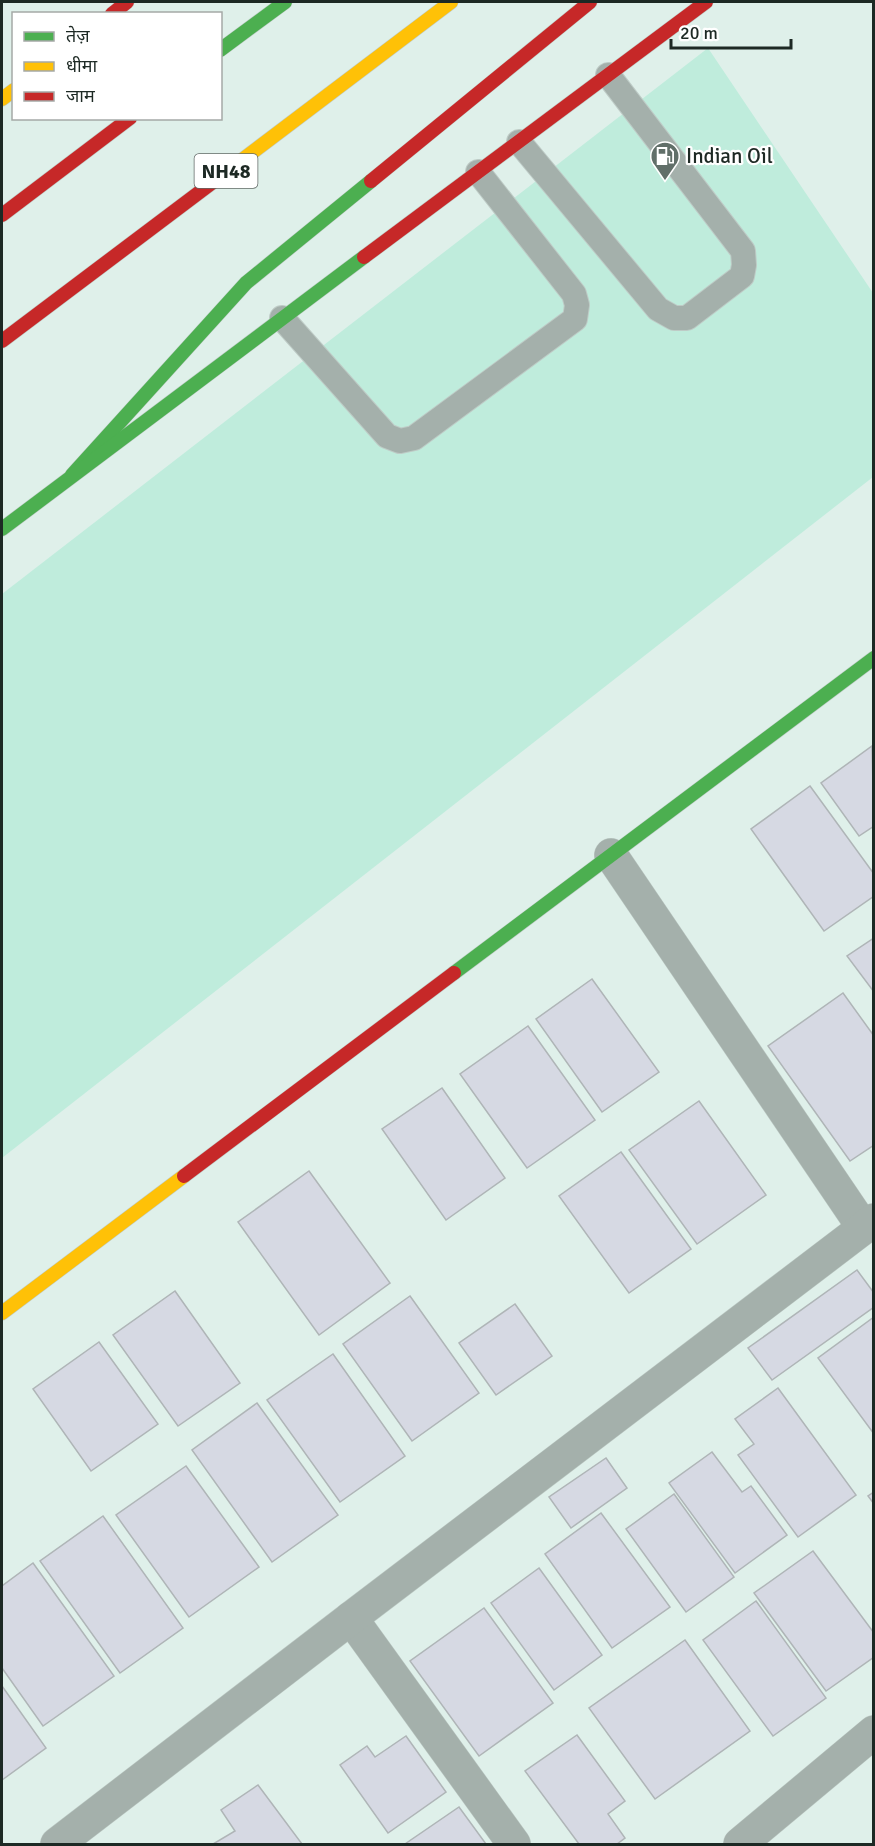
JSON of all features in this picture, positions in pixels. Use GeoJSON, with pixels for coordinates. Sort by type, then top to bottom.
{"type":"FeatureCollection","features":[{"type":"Feature","properties":{"kind":"main road"},"geometry":{"type":"LineString","coordinates":[[114,12],[127,2]]}},
{"type":"Feature","properties":{"kind":"main road"},"geometry":{"type":"LineString","coordinates":[[222,49],[285,2]]}},
{"type":"Feature","properties":{"kind":"main road","name":"NH48"},"geometry":{"type":"LineString","coordinates":[[2,341],[452,2]]}},
{"type":"Feature","properties":{"kind":"main road"},"geometry":{"type":"LineString","coordinates":[[72,475],[246,283],[590,2]]}},
{"type":"Feature","properties":{"kind":"main road"},"geometry":{"type":"LineString","coordinates":[[2,529],[706,2]]}},
{"type":"Feature","properties":{"kind":"main road"},"geometry":{"type":"LineString","coordinates":[[2,215],[127,120]]}},
{"type":"Feature","properties":{"kind":"main road"},"geometry":{"type":"LineString","coordinates":[[2,1313],[873,658]]}},
{"type":"Feature","properties":{"kind":"street"},"geometry":{"type":"LineString","coordinates":[[57,1845],[868,1224],[611,855]]}},
{"type":"Feature","properties":{"kind":"street"},"geometry":{"type":"LineString","coordinates":[[351,1618],[514,1845]]}},
{"type":"Feature","properties":{"kind":"street"},"geometry":{"type":"LineString","coordinates":[[740,1845],[873,1732]]}},
{"type":"Feature","properties":{"kind":"lane"},"geometry":{"type":"LineString","coordinates":[[519,142],[658,309],[674,318],[687,318],[741,276],[744,265],[743,251],[608,75]]}},
{"type":"Feature","properties":{"kind":"lane"},"geometry":{"type":"LineString","coordinates":[[282,318],[387,436],[400,441],[414,438],[575,319],[577,305],[574,294],[478,172]]}},
{"type":"Feature","properties":{"kind":"green space"},"geometry":{"type":"Polygon","coordinates":[[[708,48],[873,293],[873,477],[2,1158],[2,594],[708,48]]]}},
{"type":"Feature","properties":{"kind":"building"},"geometry":{"type":"Polygon","coordinates":[[[872,746],[874,826],[859,836],[821,783],[872,746]]]}},
{"type":"Feature","properties":{"kind":"building"},"geometry":{"type":"Polygon","coordinates":[[[810,786],[874,874],[874,896],[824,931],[751,829],[810,786]]]}},
{"type":"Feature","properties":{"kind":"building"},"geometry":{"type":"Polygon","coordinates":[[[874,938],[874,992],[847,956],[874,938]]]}},
{"type":"Feature","properties":{"kind":"building"},"geometry":{"type":"Polygon","coordinates":[[[592,979],[659,1072],[602,1112],[536,1019],[592,979]]]}},
{"type":"Feature","properties":{"kind":"building"},"geometry":{"type":"Polygon","coordinates":[[[843,993],[874,1036],[874,1145],[850,1161],[768,1046],[843,993]]]}},
{"type":"Feature","properties":{"kind":"building"},"geometry":{"type":"Polygon","coordinates":[[[528,1026],[595,1120],[527,1168],[460,1074],[528,1026]]]}},
{"type":"Feature","properties":{"kind":"building"},"geometry":{"type":"Polygon","coordinates":[[[442,1088],[505,1178],[446,1220],[382,1129],[442,1088]]]}},
{"type":"Feature","properties":{"kind":"building"},"geometry":{"type":"Polygon","coordinates":[[[699,1101],[766,1195],[697,1244],[629,1150],[699,1101]]]}},
{"type":"Feature","properties":{"kind":"building"},"geometry":{"type":"Polygon","coordinates":[[[621,1152],[691,1249],[629,1293],[559,1196],[621,1152]]]}},
{"type":"Feature","properties":{"kind":"building"},"geometry":{"type":"Polygon","coordinates":[[[309,1171],[390,1283],[319,1335],[238,1222],[309,1171]]]}},
{"type":"Feature","properties":{"kind":"building"},"geometry":{"type":"Polygon","coordinates":[[[857,1270],[874,1293],[874,1307],[772,1380],[748,1348],[857,1270]]]}},
{"type":"Feature","properties":{"kind":"building"},"geometry":{"type":"Polygon","coordinates":[[[175,1291],[240,1383],[178,1426],[113,1335],[175,1291]]]}},
{"type":"Feature","properties":{"kind":"building"},"geometry":{"type":"Polygon","coordinates":[[[410,1296],[479,1393],[412,1441],[343,1344],[410,1296]]]}},
{"type":"Feature","properties":{"kind":"building"},"geometry":{"type":"Polygon","coordinates":[[[515,1304],[552,1356],[496,1395],[459,1343],[515,1304]]]}},
{"type":"Feature","properties":{"kind":"building"},"geometry":{"type":"Polygon","coordinates":[[[874,1317],[874,1434],[818,1358],[874,1317]]]}},
{"type":"Feature","properties":{"kind":"building"},"geometry":{"type":"Polygon","coordinates":[[[99,1342],[158,1424],[91,1471],[33,1389],[99,1342]]]}},
{"type":"Feature","properties":{"kind":"building"},"geometry":{"type":"Polygon","coordinates":[[[333,1354],[405,1456],[340,1502],[267,1400],[333,1354]]]}},
{"type":"Feature","properties":{"kind":"building"},"geometry":{"type":"Polygon","coordinates":[[[778,1388],[856,1495],[798,1537],[738,1455],[754,1444],[735,1419],[778,1388]]]}},
{"type":"Feature","properties":{"kind":"building"},"geometry":{"type":"Polygon","coordinates":[[[257,1403],[338,1515],[272,1562],[192,1450],[257,1403]]]}},
{"type":"Feature","properties":{"kind":"building"},"geometry":{"type":"Polygon","coordinates":[[[712,1452],[742,1492],[751,1486],[787,1535],[735,1573],[669,1483],[712,1452]]]}},
{"type":"Feature","properties":{"kind":"building"},"geometry":{"type":"Polygon","coordinates":[[[606,1458],[627,1488],[571,1528],[549,1497],[606,1458]]]}},
{"type":"Feature","properties":{"kind":"building"},"geometry":{"type":"Polygon","coordinates":[[[186,1466],[259,1567],[189,1617],[116,1515],[186,1466]]]}},
{"type":"Feature","properties":{"kind":"building"},"geometry":{"type":"Polygon","coordinates":[[[874,1492],[874,1504],[868,1496],[874,1492]]]}},
{"type":"Feature","properties":{"kind":"building"},"geometry":{"type":"Polygon","coordinates":[[[674,1494],[734,1577],[686,1612],[626,1529],[674,1494]]]}},
{"type":"Feature","properties":{"kind":"building"},"geometry":{"type":"Polygon","coordinates":[[[601,1513],[670,1607],[612,1648],[545,1554],[601,1513]]]}},
{"type":"Feature","properties":{"kind":"building"},"geometry":{"type":"Polygon","coordinates":[[[103,1516],[183,1628],[120,1673],[40,1561],[103,1516]]]}},
{"type":"Feature","properties":{"kind":"building"},"geometry":{"type":"Polygon","coordinates":[[[813,1551],[874,1633],[874,1657],[826,1691],[754,1593],[813,1551]]]}},
{"type":"Feature","properties":{"kind":"building"},"geometry":{"type":"Polygon","coordinates":[[[33,1563],[114,1676],[43,1726],[2,1668],[2,1586],[33,1563]]]}},
{"type":"Feature","properties":{"kind":"building"},"geometry":{"type":"Polygon","coordinates":[[[539,1568],[602,1655],[554,1690],[491,1603],[539,1568]]]}},
{"type":"Feature","properties":{"kind":"building"},"geometry":{"type":"Polygon","coordinates":[[[756,1601],[826,1698],[773,1736],[703,1640],[756,1601]]]}},
{"type":"Feature","properties":{"kind":"building"},"geometry":{"type":"Polygon","coordinates":[[[484,1608],[553,1703],[479,1756],[410,1661],[484,1608]]]}},
{"type":"Feature","properties":{"kind":"building"},"geometry":{"type":"Polygon","coordinates":[[[685,1640],[750,1731],[655,1799],[589,1708],[685,1640]]]}},
{"type":"Feature","properties":{"kind":"building"},"geometry":{"type":"Polygon","coordinates":[[[2,1686],[46,1748],[2,1780],[2,1686]]]}},
{"type":"Feature","properties":{"kind":"building"},"geometry":{"type":"Polygon","coordinates":[[[577,1735],[625,1801],[608,1814],[625,1838],[617,1844],[579,1844],[525,1771],[577,1735]]]}},
{"type":"Feature","properties":{"kind":"building"},"geometry":{"type":"Polygon","coordinates":[[[406,1736],[446,1792],[388,1833],[340,1765],[367,1746],[375,1757],[406,1736]]]}},
{"type":"Feature","properties":{"kind":"building"},"geometry":{"type":"Polygon","coordinates":[[[258,1785],[302,1844],[213,1844],[235,1831],[221,1810],[258,1785]]]}},
{"type":"Feature","properties":{"kind":"building"},"geometry":{"type":"Polygon","coordinates":[[[459,1807],[486,1844],[405,1844],[459,1807]]]}},
{"type":"Feature","properties":{"kind":"traffic: fast"},"geometry":{"type":"LineString","coordinates":[[222,49],[285,2]]}},
{"type":"Feature","properties":{"kind":"traffic: fast"},"geometry":{"type":"LineString","coordinates":[[72,475],[246,283],[371,181]]}},
{"type":"Feature","properties":{"kind":"traffic: fast"},"geometry":{"type":"LineString","coordinates":[[2,529],[364,257]]}},
{"type":"Feature","properties":{"kind":"traffic: fast"},"geometry":{"type":"LineString","coordinates":[[454,973],[874,658]]}},
{"type":"Feature","properties":{"kind":"traffic: slow"},"geometry":{"type":"LineString","coordinates":[[217,179],[451,2]]}},
{"type":"Feature","properties":{"kind":"traffic: slow"},"geometry":{"type":"LineString","coordinates":[[2,99],[12,92]]}},
{"type":"Feature","properties":{"kind":"traffic: slow"},"geometry":{"type":"LineString","coordinates":[[2,1313],[184,1176]]}},
{"type":"Feature","properties":{"kind":"traffic: jam"},"geometry":{"type":"LineString","coordinates":[[114,12],[127,2]]}},
{"type":"Feature","properties":{"kind":"traffic: jam"},"geometry":{"type":"LineString","coordinates":[[371,181],[590,2]]}},
{"type":"Feature","properties":{"kind":"traffic: jam"},"geometry":{"type":"LineString","coordinates":[[364,257],[706,2]]}},
{"type":"Feature","properties":{"kind":"traffic: jam"},"geometry":{"type":"LineString","coordinates":[[2,215],[127,120]]}},
{"type":"Feature","properties":{"kind":"traffic: jam"},"geometry":{"type":"LineString","coordinates":[[2,341],[217,179]]}},
{"type":"Feature","properties":{"kind":"traffic: jam"},"geometry":{"type":"LineString","coordinates":[[184,1176],[454,973]]}},
{"type":"Feature","properties":{"kind":"place","name":"Indian Oil"},"geometry":{"type":"Point","coordinates":[665,182]}}]}
